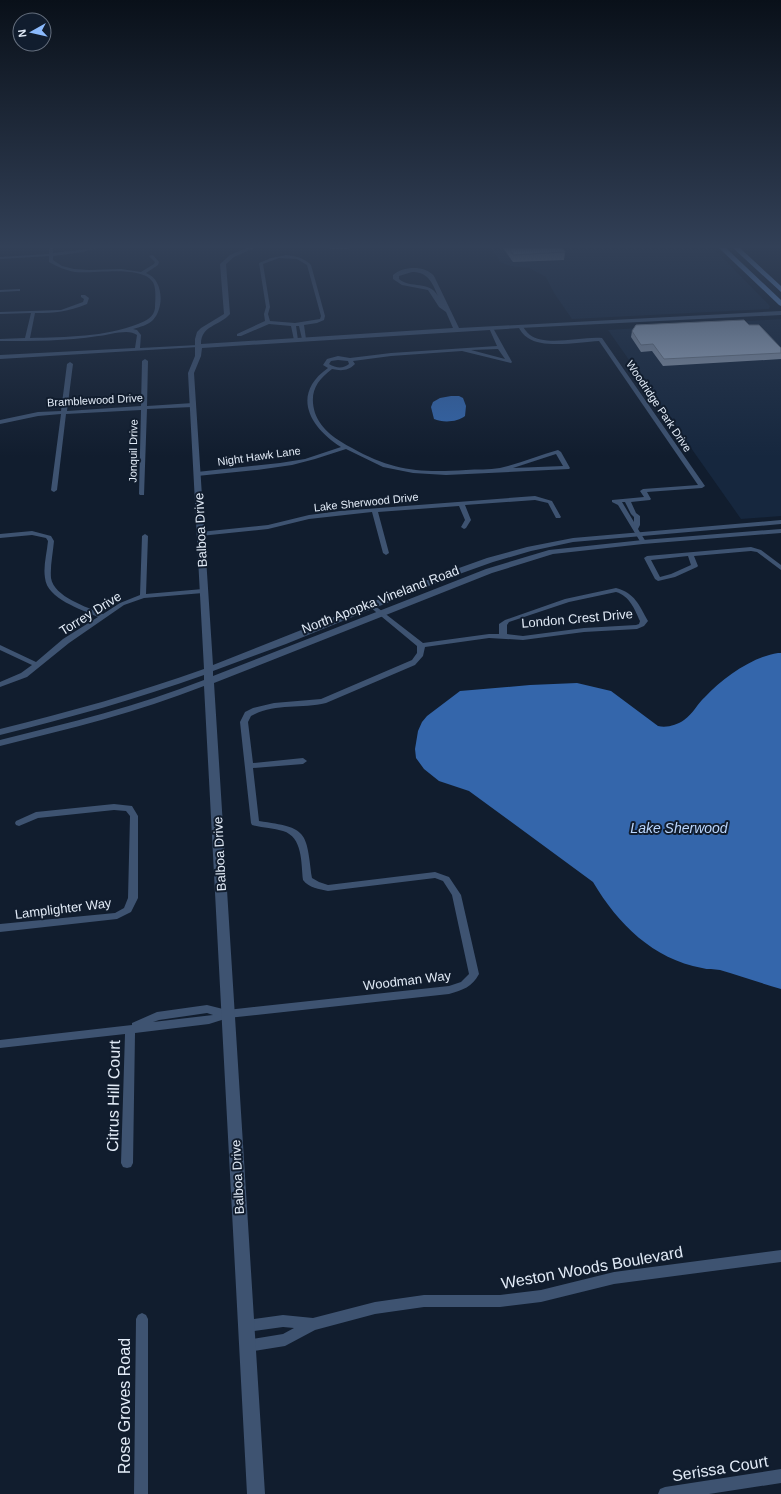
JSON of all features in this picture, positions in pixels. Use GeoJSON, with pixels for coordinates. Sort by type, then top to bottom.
{"type":"FeatureCollection","features":[{"type":"Feature","properties":{"kind":"street"},"geometry":{"type":"LineString","coordinates":[[27,339],[31,318]]}},
{"type":"Feature","properties":{"kind":"street"},"geometry":{"type":"LineString","coordinates":[[0,340],[85,336],[127,330],[144,324],[152,318]]}},
{"type":"Feature","properties":{"kind":"street","name":"Balboa Drive"},"geometry":{"type":"LineString","coordinates":[[223,318],[201,331],[198,338],[198,356],[191,373],[256,1494]]}},
{"type":"Feature","properties":{"kind":"street"},"geometry":{"type":"LineString","coordinates":[[267,318],[268,322]]}},
{"type":"Feature","properties":{"kind":"street"},"geometry":{"type":"LineString","coordinates":[[239,335],[268,322],[302,324],[322,320],[323,318]]}},
{"type":"Feature","properties":{"kind":"street"},"geometry":{"type":"LineString","coordinates":[[451,318],[457,330]]}},
{"type":"Feature","properties":{"kind":"street"},"geometry":{"type":"LineString","coordinates":[[0,357],[520,326],[686,318]]}},
{"type":"Feature","properties":{"kind":"street"},"geometry":{"type":"LineString","coordinates":[[144,324],[144,349]]}},
{"type":"Feature","properties":{"kind":"street"},"geometry":{"type":"LineString","coordinates":[[293,324],[296,340]]}},
{"type":"Feature","properties":{"kind":"street"},"geometry":{"type":"LineString","coordinates":[[302,324],[304,339]]}},
{"type":"Feature","properties":{"kind":"street","name":"Woodridge Park Drive"},"geometry":{"type":"LineString","coordinates":[[520,326],[526,335],[546,342],[600,339],[702,486],[643,491],[647,498],[614,501],[620,504],[639,535]]}},
{"type":"Feature","properties":{"kind":"street"},"geometry":{"type":"LineString","coordinates":[[461,349],[509,362],[491,328]]}},
{"type":"Feature","properties":{"kind":"street"},"geometry":{"type":"LineString","coordinates":[[127,330],[135,332],[139,335],[137,350]]}},
{"type":"Feature","properties":{"kind":"street"},"geometry":{"type":"LineString","coordinates":[[331,368],[326,364],[329,360],[338,358],[350,360],[369,356],[500,347]]}},
{"type":"Feature","properties":{"kind":"street","name":"Jonquil Drive"},"geometry":{"type":"LineString","coordinates":[[142,494],[145,360]]}},
{"type":"Feature","properties":{"kind":"street"},"geometry":{"type":"LineString","coordinates":[[350,360],[352,364],[348,367],[331,368],[319,377],[312,385],[310,399],[313,414],[318,425],[330,436],[367,458],[389,467],[402,470],[426,473],[567,468],[558,452],[499,470]]}},
{"type":"Feature","properties":{"kind":"street"},"geometry":{"type":"LineString","coordinates":[[54,490],[70,364]]}},
{"type":"Feature","properties":{"kind":"street","name":"Bramblewood Drive"},"geometry":{"type":"LineString","coordinates":[[0,422],[38,414],[193,405]]}},
{"type":"Feature","properties":{"kind":"street","name":"Night Hawk Lane"},"geometry":{"type":"LineString","coordinates":[[197,474],[260,468],[293,463],[316,457],[346,446]]}},
{"type":"Feature","properties":{"kind":"street","name":"Lake Sherwood Drive"},"geometry":{"type":"LineString","coordinates":[[200,534],[260,528],[309,517],[374,510],[535,498],[550,502],[558,517]]}},
{"type":"Feature","properties":{"kind":"street"},"geometry":{"type":"LineString","coordinates":[[629,500],[628,503],[634,514],[637,516],[639,535]]}},
{"type":"Feature","properties":{"kind":"street"},"geometry":{"type":"LineString","coordinates":[[461,503],[468,520],[464,527]]}},
{"type":"Feature","properties":{"kind":"street"},"geometry":{"type":"LineString","coordinates":[[374,510],[386,553]]}},
{"type":"Feature","properties":{"kind":"street","name":"North Apopka Vineland Road"},"geometry":{"type":"LineString","coordinates":[[0,732],[42,723],[114,703],[208,671],[483,563],[530,549],[573,540],[781,522]]}},
{"type":"Feature","properties":{"kind":"street","name":"North Apopka Vineland Road"},"geometry":{"type":"LineString","coordinates":[[0,743],[139,705],[208,681],[489,571],[552,552],[639,535],[781,531]]}},
{"type":"Feature","properties":{"kind":"street"},"geometry":{"type":"LineString","coordinates":[[0,536],[35,533],[43,534],[49,537],[51,541],[48,580],[52,589],[60,597],[102,616]]}},
{"type":"Feature","properties":{"kind":"street"},"geometry":{"type":"LineString","coordinates":[[143,596],[145,536]]}},
{"type":"Feature","properties":{"kind":"street"},"geometry":{"type":"LineString","coordinates":[[690,554],[695,566],[673,576],[658,578],[647,558],[690,554],[751,550],[759,551],[781,568]]}},
{"type":"Feature","properties":{"kind":"street","name":"London Crest Drive"},"geometry":{"type":"LineString","coordinates":[[421,645],[503,636],[523,638],[540,637],[584,630],[637,626],[642,625],[644,622],[629,594],[616,590],[567,600],[507,621],[503,624],[503,636]]}},
{"type":"Feature","properties":{"kind":"street","name":"Torrey Drive"},"geometry":{"type":"LineString","coordinates":[[0,685],[24,674],[66,641],[122,604],[143,596],[203,591]]}},
{"type":"Feature","properties":{"kind":"street"},"geometry":{"type":"LineString","coordinates":[[303,761],[249,766],[244,722],[248,714],[261,708],[313,704],[412,663],[419,656],[422,650],[421,645],[372,606]]}},
{"type":"Feature","properties":{"kind":"street"},"geometry":{"type":"LineString","coordinates":[[0,647],[37,665]]}},
{"type":"Feature","properties":{"kind":"street","name":"Woodman Way"},"geometry":{"type":"LineString","coordinates":[[0,1044],[210,1020],[228,1014],[449,990],[464,987],[472,979],[474,974],[456,895],[446,879],[435,875],[328,888],[316,885],[308,880],[303,842],[299,834],[288,828],[255,823],[249,766]]}},
{"type":"Feature","properties":{"kind":"street","name":"Lamplighter Way"},"geometry":{"type":"LineString","coordinates":[[0,928],[117,916],[128,910],[133,898],[134,816],[129,808],[114,807],[36,815],[19,823]]}},
{"type":"Feature","properties":{"kind":"street","name":"Citrus Hill Court"},"geometry":{"type":"LineString","coordinates":[[127,1163],[130,1029]]}},
{"type":"Feature","properties":{"kind":"street","name":"Weston Woods Boulevard"},"geometry":{"type":"LineString","coordinates":[[247,1346],[285,1340],[314,1324],[375,1308],[417,1302],[500,1301],[534,1296],[614,1278],[781,1256]]}},
{"type":"Feature","properties":{"kind":"street","name":"Rose Groves Road"},"geometry":{"type":"LineString","coordinates":[[141,1494],[142,1319]]}},
{"type":"Feature","properties":{"kind":"street","name":"Weston Woods Boulevard"},"geometry":{"type":"LineString","coordinates":[[246,1326],[283,1321],[314,1324]]}},
{"type":"Feature","properties":{"kind":"street","name":"Serissa Court"},"geometry":{"type":"LineString","coordinates":[[665,1494],[781,1476]]}},
{"type":"Feature","properties":{"kind":"shaded area"},"geometry":{"type":"Polygon","coordinates":[[[571,318],[597,318],[572,319],[571,318]]]}},
{"type":"Feature","properties":{"kind":"shaded area"},"geometry":{"type":"Polygon","coordinates":[[[781,319],[781,516],[741,519],[608,330],[781,319]]]}},
{"type":"Feature","properties":{"kind":"water"},"geometry":{"type":"Polygon","coordinates":[[[459,396],[463,398],[466,406],[465,416],[458,420],[450,421],[434,419],[431,407],[433,402],[440,398],[459,396]]]}},
{"type":"Feature","properties":{"kind":"water","name":"Lake Sherwood"},"geometry":{"type":"Polygon","coordinates":[[[781,653],[781,989],[720,970],[704,969],[684,963],[668,957],[653,948],[638,937],[614,912],[593,882],[469,791],[439,781],[424,769],[416,758],[415,749],[418,731],[422,722],[427,716],[460,691],[530,685],[577,683],[611,691],[658,726],[672,726],[687,718],[712,690],[738,669],[768,655],[781,653]]]}},
{"type":"Feature","properties":{"kind":"building"},"geometry":{"type":"Polygon","coordinates":[[[744,320],[749,325],[759,325],[781,348],[781,353],[664,359],[653,344],[641,345],[632,331],[636,325],[744,320]]]}}]}
